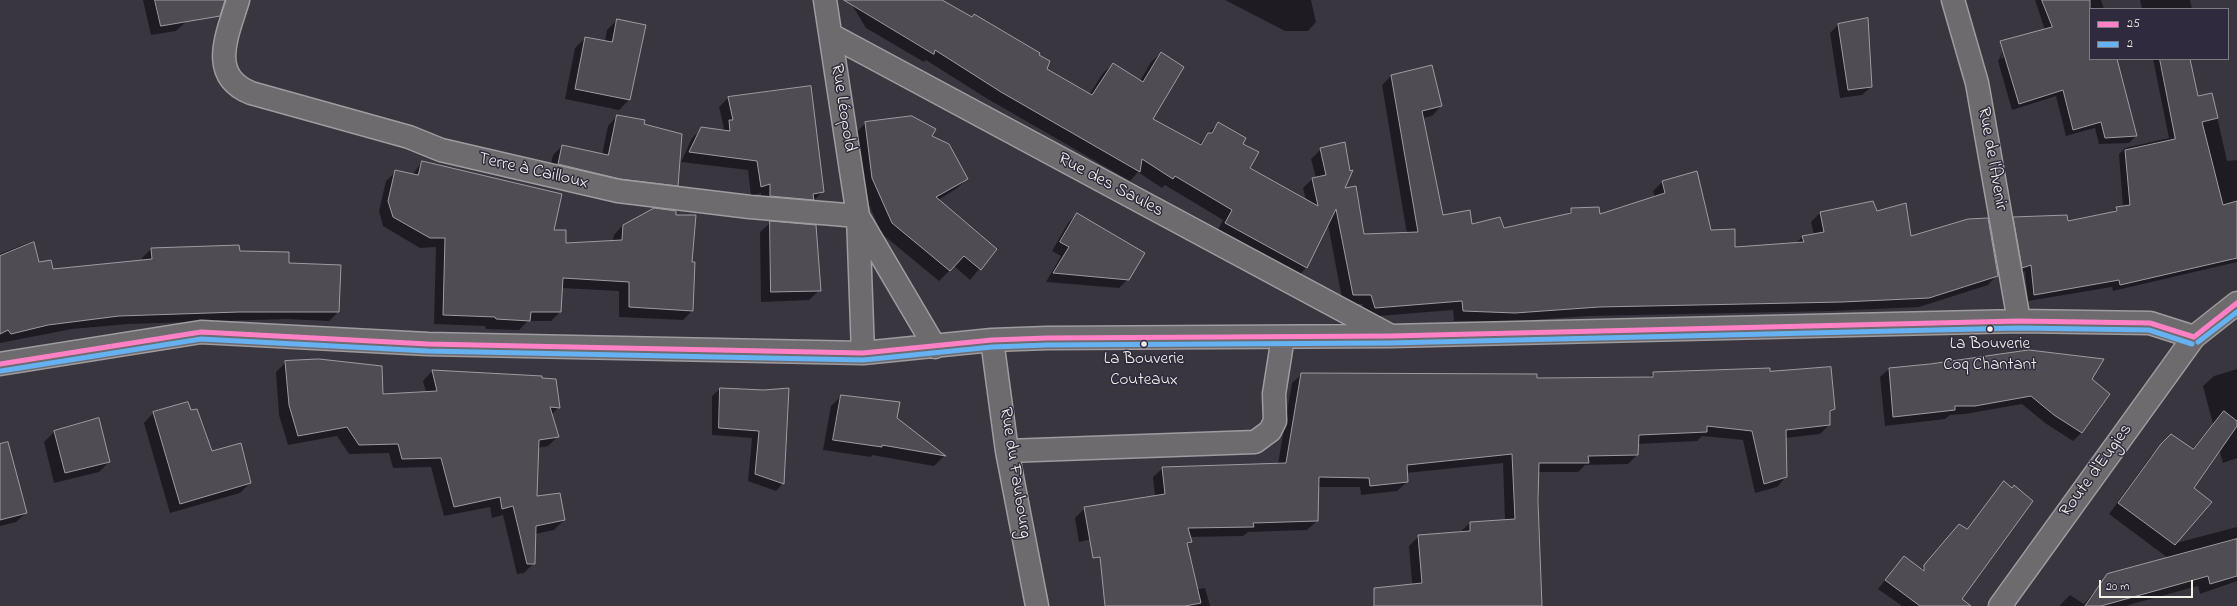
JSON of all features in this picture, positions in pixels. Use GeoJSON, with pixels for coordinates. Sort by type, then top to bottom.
{"type":"FeatureCollection","features":[{"type":"Feature","properties":{"kind":"street","name":"Terre à Cailloux"},"geometry":{"type":"LineString","coordinates":[[238,0],[224,48],[225,70],[234,83],[251,93],[409,137],[441,150],[618,191],[750,207],[858,216]]}},
{"type":"Feature","properties":{"kind":"street","name":"Rue Léopold"},"geometry":{"type":"LineString","coordinates":[[825,0],[858,216],[863,353]]}},
{"type":"Feature","properties":{"kind":"street","name":"Rue de l'Avenir"},"geometry":{"type":"LineString","coordinates":[[1953,0],[1978,83],[2019,321]]}},
{"type":"Feature","properties":{"kind":"street","name":"Rue des Saules"},"geometry":{"type":"LineString","coordinates":[[831,36],[1390,336]]}},
{"type":"Feature","properties":{"kind":"street","name":"Rue Léopold"},"geometry":{"type":"LineString","coordinates":[[858,216],[934,347]]}},
{"type":"Feature","properties":{"kind":"street"},"geometry":{"type":"LineString","coordinates":[[2194,336],[2237,303]]}},
{"type":"Feature","properties":{"kind":"street","name":"Rue des Saules"},"geometry":{"type":"LineString","coordinates":[[0,364],[201,332],[428,344],[863,353],[992,340],[1390,336],[2019,321],[2150,323],[2194,336]]}},
{"type":"Feature","properties":{"kind":"street","name":"Route d'Eugies"},"geometry":{"type":"LineString","coordinates":[[2000,606],[2194,336]]}},
{"type":"Feature","properties":{"kind":"street"},"geometry":{"type":"LineString","coordinates":[[1007,451],[1249,444],[1255,442],[1270,431],[1276,421],[1274,394],[1283,337]]}},
{"type":"Feature","properties":{"kind":"street","name":"Rue du Faubourg"},"geometry":{"type":"LineString","coordinates":[[992,340],[1007,451],[1038,606]]}},
{"type":"Feature","properties":{"kind":"building"},"geometry":{"type":"Polygon","coordinates":[[[155,0],[225,0],[220,16],[161,26],[155,0]]]}},
{"type":"Feature","properties":{"kind":"building"},"geometry":{"type":"Polygon","coordinates":[[[844,0],[942,0],[972,17],[974,14],[1040,53],[1039,55],[1050,61],[1047,69],[1092,95],[1113,63],[1143,82],[1161,52],[1184,67],[1153,119],[1201,145],[1208,133],[1212,133],[1218,122],[1246,138],[1243,144],[1259,152],[1250,168],[1318,206],[1312,178],[1326,175],[1320,148],[1345,142],[1350,171],[1353,170],[1345,188],[1356,186],[1364,234],[1418,232],[1391,75],[1432,65],[1442,106],[1422,111],[1443,215],[1470,210],[1472,224],[1500,217],[1504,228],[1571,213],[1571,208],[1599,207],[1600,214],[1665,193],[1662,181],[1697,171],[1711,230],[1735,229],[1735,247],[1804,242],[1802,236],[1824,232],[1820,212],[1873,201],[1877,211],[1906,203],[1911,236],[1968,219],[1988,218],[1998,276],[1929,298],[1842,302],[1599,307],[1515,313],[1463,311],[1462,301],[1375,308],[1371,295],[1353,295],[1336,209],[1307,268],[1225,223],[1232,210],[1175,176],[1173,179],[1142,159],[1140,172],[1001,92],[935,50],[934,54],[844,0]]]}},
{"type":"Feature","properties":{"kind":"building"},"geometry":{"type":"Polygon","coordinates":[[[2042,0],[2090,0],[2089,60],[2117,60],[2137,136],[2105,138],[2101,122],[2073,130],[2063,90],[2019,104],[2000,41],[2052,27],[2042,0]]]}},
{"type":"Feature","properties":{"kind":"building"},"geometry":{"type":"Polygon","coordinates":[[[1868,18],[1872,87],[1848,90],[1838,24],[1868,18]]]}},
{"type":"Feature","properties":{"kind":"building"},"geometry":{"type":"Polygon","coordinates":[[[617,19],[646,25],[630,100],[575,89],[585,37],[612,42],[617,19]]]}},
{"type":"Feature","properties":{"kind":"building"},"geometry":{"type":"Polygon","coordinates":[[[2160,60],[2190,60],[2198,96],[2212,93],[2218,118],[2202,122],[2223,205],[2237,201],[2237,258],[2120,285],[2119,280],[2034,295],[2031,265],[2022,268],[2013,217],[2067,215],[2068,221],[2117,211],[2116,207],[2130,205],[2125,150],[2175,139],[2160,60]]]}},
{"type":"Feature","properties":{"kind":"building"},"geometry":{"type":"Polygon","coordinates":[[[811,86],[824,192],[813,194],[814,200],[770,196],[770,184],[761,187],[757,161],[689,152],[701,127],[730,131],[729,120],[733,120],[728,97],[811,86]]]}},
{"type":"Feature","properties":{"kind":"building"},"geometry":{"type":"Polygon","coordinates":[[[617,115],[645,120],[644,124],[682,134],[678,186],[620,179],[558,164],[562,145],[608,155],[617,115]]]}},
{"type":"Feature","properties":{"kind":"building"},"geometry":{"type":"Polygon","coordinates":[[[912,116],[936,129],[932,136],[949,144],[968,179],[936,197],[997,249],[981,270],[964,256],[950,271],[892,223],[872,178],[865,122],[912,116]]]}},
{"type":"Feature","properties":{"kind":"building"},"geometry":{"type":"Polygon","coordinates":[[[422,161],[562,194],[554,230],[566,230],[566,243],[622,240],[623,225],[654,208],[676,211],[676,215],[696,215],[692,262],[695,262],[693,311],[629,307],[629,282],[563,278],[561,312],[531,312],[530,321],[496,319],[495,317],[443,315],[445,238],[430,238],[393,217],[388,201],[395,170],[418,175],[422,161]]]}},
{"type":"Feature","properties":{"kind":"building"},"geometry":{"type":"Polygon","coordinates":[[[1077,213],[1145,253],[1129,280],[1053,273],[1069,247],[1060,242],[1077,213]]]}},
{"type":"Feature","properties":{"kind":"building"},"geometry":{"type":"Polygon","coordinates":[[[770,221],[816,225],[821,291],[771,292],[770,221]]]}},
{"type":"Feature","properties":{"kind":"building"},"geometry":{"type":"Polygon","coordinates":[[[34,242],[39,262],[51,260],[53,269],[152,259],[151,248],[239,245],[240,251],[289,252],[289,263],[341,265],[339,312],[239,312],[119,316],[48,325],[11,334],[8,330],[0,334],[0,256],[34,242]]]}},
{"type":"Feature","properties":{"kind":"building"},"geometry":{"type":"Polygon","coordinates":[[[2029,350],[2104,359],[2092,379],[2110,394],[2082,433],[2054,415],[2031,396],[1975,406],[1955,406],[1955,410],[1893,417],[1889,368],[1930,364],[2029,350]]]}},
{"type":"Feature","properties":{"kind":"building"},"geometry":{"type":"Polygon","coordinates":[[[319,359],[382,366],[383,394],[437,391],[432,370],[542,376],[542,378],[556,379],[560,408],[550,407],[559,437],[539,440],[537,496],[560,493],[565,520],[536,526],[535,564],[527,564],[513,506],[502,509],[500,497],[454,507],[441,458],[402,459],[398,444],[359,445],[347,427],[298,436],[289,405],[285,361],[319,359]]]}},
{"type":"Feature","properties":{"kind":"building"},"geometry":{"type":"Polygon","coordinates":[[[1831,367],[1835,409],[1830,411],[1830,425],[1786,430],[1787,477],[1764,484],[1752,431],[1707,426],[1707,432],[1639,435],[1638,455],[1588,456],[1589,463],[1539,463],[1538,501],[1542,606],[1374,606],[1374,588],[1422,583],[1418,535],[1470,531],[1470,522],[1515,519],[1512,454],[1407,465],[1408,482],[1370,486],[1369,478],[1319,477],[1318,521],[1253,523],[1254,527],[1188,528],[1192,542],[1187,543],[1201,603],[1185,606],[1105,606],[1100,557],[1093,558],[1084,507],[1165,494],[1162,467],[1286,463],[1301,373],[1537,374],[1537,378],[1653,377],[1653,372],[1770,368],[1770,371],[1831,367]]]}},
{"type":"Feature","properties":{"kind":"building"},"geometry":{"type":"Polygon","coordinates":[[[720,388],[764,390],[789,388],[784,484],[755,474],[759,431],[719,428],[720,388]]]}},
{"type":"Feature","properties":{"kind":"building"},"geometry":{"type":"Polygon","coordinates":[[[841,395],[900,402],[897,418],[946,456],[882,445],[882,447],[833,440],[841,395]]]}},
{"type":"Feature","properties":{"kind":"building"},"geometry":{"type":"Polygon","coordinates":[[[188,402],[191,410],[197,409],[212,451],[241,443],[251,483],[180,504],[153,412],[188,402]]]}},
{"type":"Feature","properties":{"kind":"building"},"geometry":{"type":"Polygon","coordinates":[[[2224,411],[2237,421],[2237,426],[2194,488],[2212,502],[2175,545],[2118,503],[2161,444],[2171,434],[2193,449],[2224,411]]]}},
{"type":"Feature","properties":{"kind":"building"},"geometry":{"type":"Polygon","coordinates":[[[99,418],[110,462],[65,473],[54,431],[99,418]]]}},
{"type":"Feature","properties":{"kind":"building"},"geometry":{"type":"Polygon","coordinates":[[[8,442],[27,513],[0,520],[0,444],[8,442]]]}},
{"type":"Feature","properties":{"kind":"building"},"geometry":{"type":"Polygon","coordinates":[[[2004,481],[2012,488],[2014,485],[2033,501],[1962,599],[1971,606],[1920,606],[1885,580],[1904,556],[1924,571],[1924,565],[1959,524],[1967,529],[2004,481]]]}},
{"type":"Feature","properties":{"kind":"building"},"geometry":{"type":"Polygon","coordinates":[[[2237,539],[2237,576],[2210,584],[2208,576],[2101,606],[2085,606],[2107,574],[2237,539]]]}},
{"type":"Feature","properties":{"kind":"transit line","name":"25"},"geometry":{"type":"LineString","coordinates":[[2194,337],[2237,303]]}},
{"type":"Feature","properties":{"kind":"transit line","name":"2"},"geometry":{"type":"LineString","coordinates":[[2198,342],[2237,312]]}},
{"type":"Feature","properties":{"kind":"transit line","name":"25"},"geometry":{"type":"LineString","coordinates":[[0,364],[201,332],[428,344],[863,353],[992,340],[1047,338],[1390,336],[2019,321],[2150,323],[2194,337]]}},
{"type":"Feature","properties":{"kind":"transit line","name":"2"},"geometry":{"type":"LineString","coordinates":[[1,371],[201,339],[428,351],[863,360],[992,347],[1047,345],[1390,343],[2019,328],[2149,330],[2192,344]]}},
{"type":"Feature","properties":{"kind":"place","name":"La Bouverie Coq Chantant"},"geometry":{"type":"Point","coordinates":[1990,329]}},
{"type":"Feature","properties":{"kind":"place","name":"La Bouverie Couteaux"},"geometry":{"type":"Point","coordinates":[1144,344]}}]}
